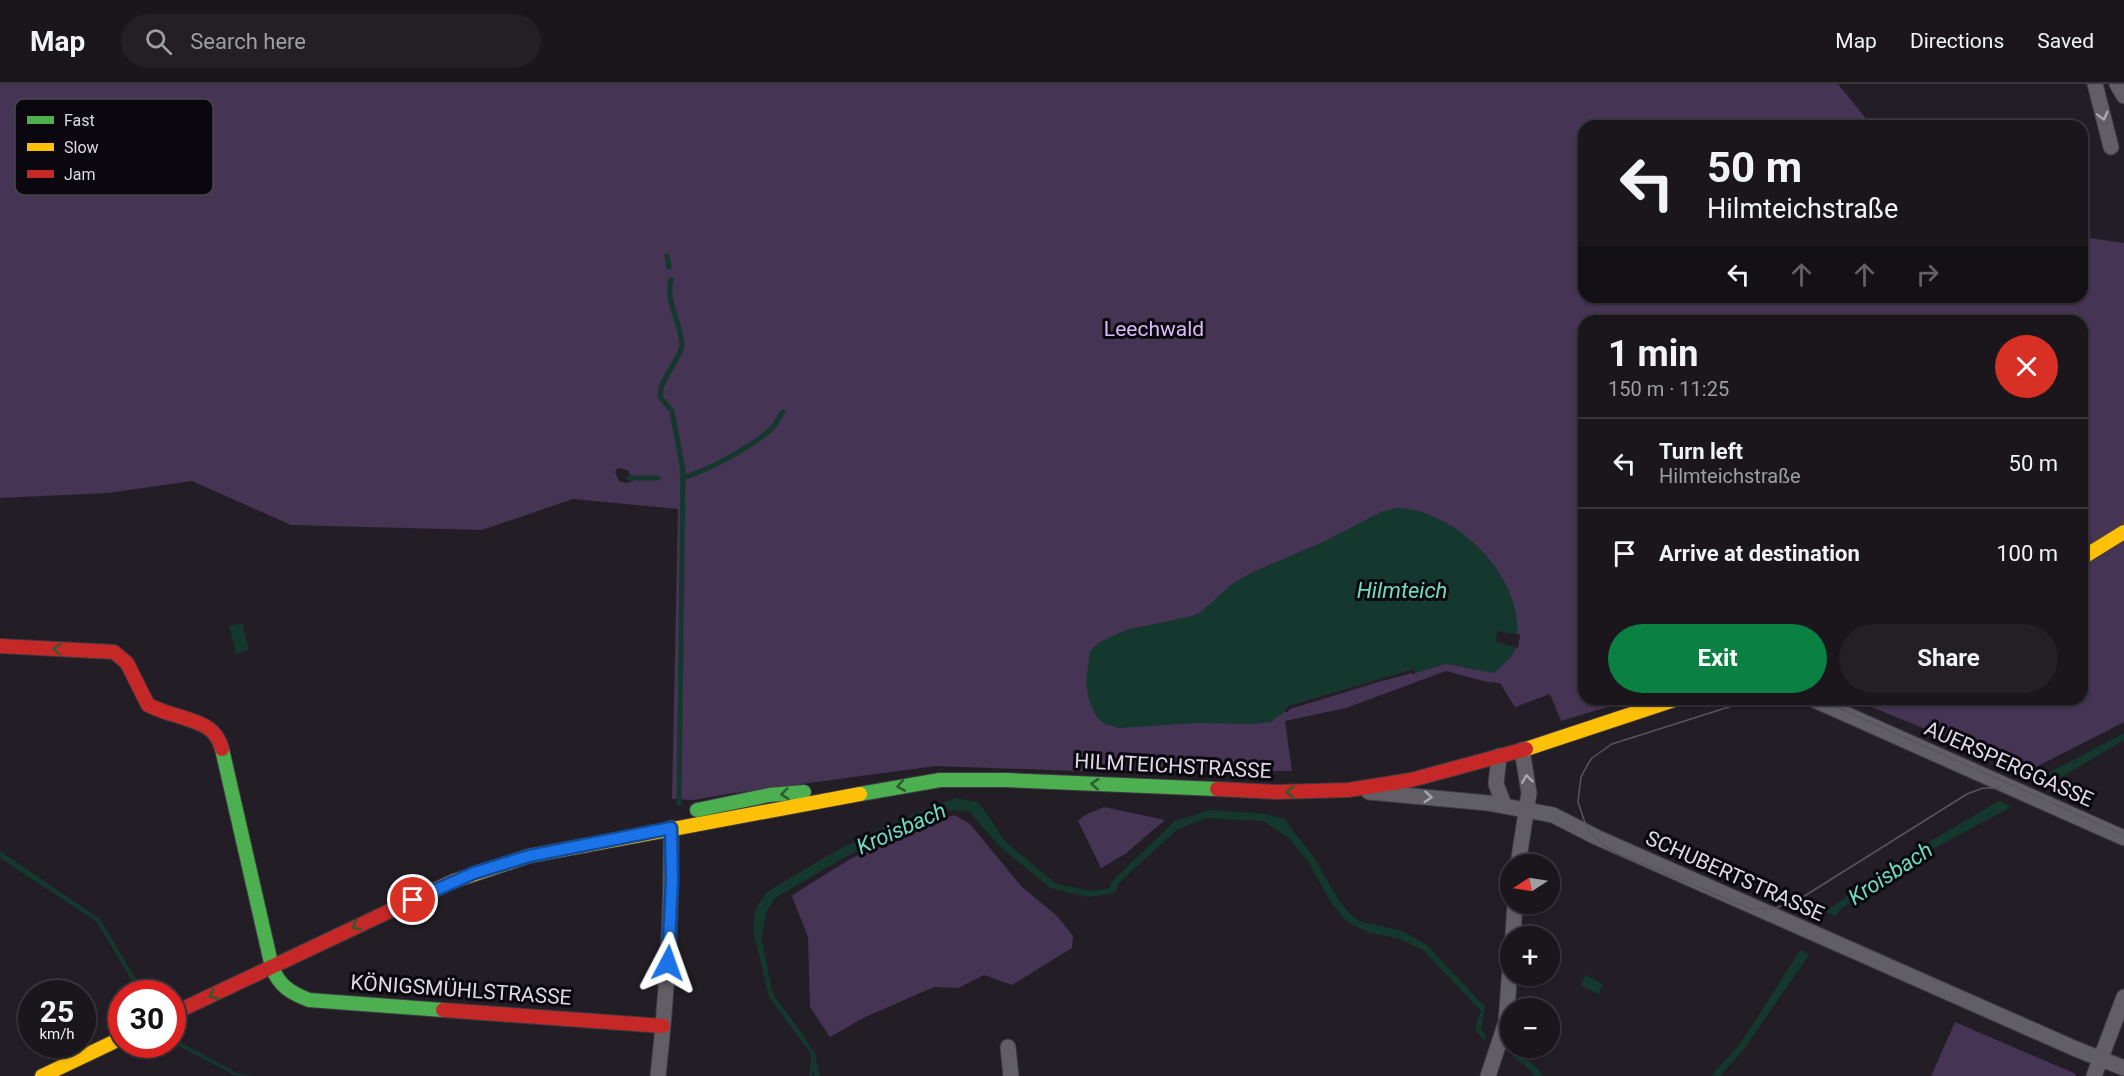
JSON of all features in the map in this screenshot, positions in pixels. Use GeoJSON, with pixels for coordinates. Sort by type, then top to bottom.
{"type":"FeatureCollection","features":[{"type":"Feature","properties":{"kind":"main road"},"geometry":{"type":"LineString","coordinates":[[2088,554],[2124,532]]}},
{"type":"Feature","properties":{"kind":"main road"},"geometry":{"type":"LineString","coordinates":[[0,646],[114,652],[127,663],[148,705],[172,716],[201,723],[219,738],[272,967]]}},
{"type":"Feature","properties":{"kind":"main road","name":"HILMTEICHSTRASSE"},"geometry":{"type":"LineString","coordinates":[[186,1007],[454,881],[529,856],[671,828],[688,811],[769,795],[811,791],[843,796],[919,783],[961,779],[1277,792],[1348,790],[1411,780],[1522,750],[1659,705]]}},
{"type":"Feature","properties":{"kind":"main road","name":"KÖNIGSMÜHLSTRASSE"},"geometry":{"type":"LineString","coordinates":[[272,967],[277,981],[291,994],[309,1000],[663,1026]]}},
{"type":"Feature","properties":{"kind":"main road"},"geometry":{"type":"LineString","coordinates":[[42,1076],[108,1045]]}},
{"type":"Feature","properties":{"kind":"street"},"geometry":{"type":"LineString","coordinates":[[2095,84],[2111,147]]}},
{"type":"Feature","properties":{"kind":"street"},"geometry":{"type":"LineString","coordinates":[[2117,84],[2124,96]]}},
{"type":"Feature","properties":{"kind":"street","name":"AUERSPERGGASSE"},"geometry":{"type":"LineString","coordinates":[[1826,705],[2124,838]]}},
{"type":"Feature","properties":{"kind":"street"},"geometry":{"type":"LineString","coordinates":[[1519,854],[1529,793],[1522,750]]}},
{"type":"Feature","properties":{"kind":"street"},"geometry":{"type":"LineString","coordinates":[[1499,756],[1496,784],[1504,805]]}},
{"type":"Feature","properties":{"kind":"street","name":"SCHUBERTSTRASSE"},"geometry":{"type":"LineString","coordinates":[[1348,790],[1504,805],[1553,815],[1596,837],[1793,925],[2124,1068]]}},
{"type":"Feature","properties":{"kind":"street"},"geometry":{"type":"LineString","coordinates":[[658,1076],[672,880],[671,828]]}},
{"type":"Feature","properties":{"kind":"street"},"geometry":{"type":"LineString","coordinates":[[1490,1070],[1506,1022],[1509,986]]}},
{"type":"Feature","properties":{"kind":"street"},"geometry":{"type":"LineString","coordinates":[[2094,1076],[2124,997]]}},
{"type":"Feature","properties":{"kind":"street"},"geometry":{"type":"LineString","coordinates":[[1008,1047],[1011,1076]]}},
{"type":"Feature","properties":{"kind":"green space","name":"Leechwald"},"geometry":{"type":"Polygon","coordinates":[[[0,84],[1838,84],[1867,120],[1578,120],[1578,303],[2088,303],[2088,238],[2124,243],[2124,722],[2028,771],[1867,705],[2088,705],[2088,315],[1578,315],[1578,705],[1614,705],[1561,721],[1550,694],[1515,707],[1500,683],[1487,682],[1446,671],[1346,708],[1285,721],[1292,771],[1076,771],[936,766],[693,800],[672,799],[678,509],[573,499],[482,530],[291,525],[192,481],[108,493],[0,498],[0,84]],[[618,468],[615,472],[619,481],[627,483],[633,481],[628,470],[618,468]]]}},
{"type":"Feature","properties":{"kind":"green space"},"geometry":{"type":"Polygon","coordinates":[[[1104,807],[1165,820],[1125,854],[1101,868],[1078,821],[1085,815],[1104,807]]]}},
{"type":"Feature","properties":{"kind":"green space"},"geometry":{"type":"Polygon","coordinates":[[[955,815],[970,824],[1022,887],[1057,916],[1073,936],[1072,948],[1012,985],[984,975],[958,988],[934,987],[865,1017],[830,1037],[810,1007],[808,937],[792,896],[870,848],[913,829],[955,815]]]}},
{"type":"Feature","properties":{"kind":"green space"},"geometry":{"type":"Polygon","coordinates":[[[1955,1022],[2076,1074],[2075,1076],[1931,1076],[1955,1022]]]}},
{"type":"Feature","properties":{"kind":"water","name":"Hilmteich"},"geometry":{"type":"Polygon","coordinates":[[[1396,508],[1418,511],[1440,519],[1461,532],[1496,568],[1508,589],[1516,611],[1517,633],[1520,635],[1514,652],[1494,673],[1446,664],[1415,673],[1414,669],[1288,706],[1271,722],[1253,724],[1196,723],[1120,728],[1105,724],[1096,716],[1089,700],[1086,681],[1090,651],[1100,642],[1126,630],[1192,616],[1202,611],[1232,584],[1255,571],[1323,542],[1381,512],[1396,508]]]}},
{"type":"Feature","properties":{"kind":"water"},"geometry":{"type":"Polygon","coordinates":[[[242,623],[249,650],[236,654],[229,626],[242,623]]]}},
{"type":"Feature","properties":{"kind":"water","name":"Kroisbach"},"geometry":{"type":"Polygon","coordinates":[[[2124,733],[2124,740],[2011,807],[1898,868],[1840,910],[1744,1049],[1720,1076],[1711,1076],[1738,1046],[1825,912],[1893,863],[2035,780],[2124,733]]]}},
{"type":"Feature","properties":{"kind":"water","name":"Kroisbach"},"geometry":{"type":"Polygon","coordinates":[[[956,798],[977,802],[1005,841],[1056,884],[1094,891],[1110,888],[1111,882],[1175,821],[1210,810],[1267,814],[1284,819],[1313,856],[1340,902],[1351,915],[1362,922],[1403,931],[1427,945],[1485,1007],[1481,1029],[1500,1044],[1500,1050],[1484,1041],[1475,1029],[1481,1011],[1423,950],[1397,938],[1370,933],[1347,922],[1330,901],[1308,861],[1289,838],[1263,821],[1205,818],[1177,830],[1119,883],[1115,893],[1088,897],[1050,888],[998,845],[969,811],[941,810],[845,857],[775,898],[767,911],[761,937],[772,990],[815,1055],[812,1076],[809,1076],[812,1055],[769,997],[753,930],[755,912],[767,892],[827,856],[925,809],[956,798]]]}},
{"type":"Feature","properties":{"kind":"water"},"geometry":{"type":"Polygon","coordinates":[[[0,851],[100,919],[136,980],[131,980],[97,922],[0,858],[0,851]]]}},
{"type":"Feature","properties":{"kind":"water"},"geometry":{"type":"Polygon","coordinates":[[[1585,975],[1603,984],[1599,994],[1581,986],[1585,975]]]}},
{"type":"Feature","properties":{"kind":"water"},"geometry":{"type":"Polygon","coordinates":[[[186,1046],[237,1073],[252,1076],[234,1075],[186,1050],[186,1046]]]}},
{"type":"Feature","properties":{"kind":"water","name":"Kroisbach"},"geometry":{"type":"Polygon","coordinates":[[[1513,1058],[1524,1058],[1543,1076],[1535,1076],[1525,1065],[1513,1058]]]}},
{"type":"Feature","properties":{"kind":"pier"},"geometry":{"type":"Polygon","coordinates":[[[1497,631],[1520,635],[1518,648],[1496,642],[1497,631]]]}},
{"type":"Feature","properties":{"kind":"pier"},"geometry":{"type":"Polygon","coordinates":[[[1414,669],[1413,675],[1412,673],[1382,681],[1284,712],[1288,706],[1414,669]]]}},
{"type":"Feature","properties":{"kind":"pier"},"geometry":{"type":"Polygon","coordinates":[[[2032,779],[2051,787],[2014,808],[1998,800],[2032,779]]]}},
{"type":"Feature","properties":{"kind":"pier"},"geometry":{"type":"Polygon","coordinates":[[[1822,910],[1838,918],[1811,955],[1797,948],[1822,910]]]}},
{"type":"Feature","properties":{"kind":"pier"},"geometry":{"type":"Polygon","coordinates":[[[1487,1032],[1500,1041],[1500,1055],[1483,1044],[1487,1032]]]}},
{"type":"Feature","properties":{"kind":"waterway"},"geometry":{"type":"LineString","coordinates":[[667,256],[669,267]]}},
{"type":"Feature","properties":{"kind":"waterway"},"geometry":{"type":"LineString","coordinates":[[671,280],[670,296],[682,345],[662,385],[660,397],[672,411],[683,471],[679,804]]}},
{"type":"Feature","properties":{"kind":"waterway"},"geometry":{"type":"LineString","coordinates":[[682,478],[717,464],[742,450],[772,428],[783,412]]}},
{"type":"Feature","properties":{"kind":"waterway"},"geometry":{"type":"LineString","coordinates":[[629,478],[658,478]]}},
{"type":"Feature","properties":{"kind":"waterway"},"geometry":{"type":"LineString","coordinates":[[813,1055],[817,1076]]}},
{"type":"Feature","properties":{"kind":"tram line"},"geometry":{"type":"LineString","coordinates":[[1735,705],[1612,744],[1592,758],[1581,777],[1578,802],[1585,823],[1603,845],[1619,854],[1751,909],[1775,908],[1795,902],[1967,794],[1983,788],[2001,788]]}},
{"type":"Feature","properties":{"kind":"tram line"},"geometry":{"type":"LineString","coordinates":[[1832,705],[2124,835]]}},
{"type":"Feature","properties":{"kind":"traffic: fast"},"geometry":{"type":"LineString","coordinates":[[222,749],[272,967],[282,984],[309,1000],[443,1010]]}},
{"type":"Feature","properties":{"kind":"traffic: fast"},"geometry":{"type":"LineString","coordinates":[[860,794],[940,780],[1007,780],[1217,789]]}},
{"type":"Feature","properties":{"kind":"traffic: fast"},"geometry":{"type":"LineString","coordinates":[[697,810],[769,795],[804,792]]}},
{"type":"Feature","properties":{"kind":"traffic: slow"},"geometry":{"type":"LineString","coordinates":[[2088,554],[2124,532]]}},
{"type":"Feature","properties":{"kind":"traffic: slow"},"geometry":{"type":"LineString","coordinates":[[1526,749],[1659,705]]}},
{"type":"Feature","properties":{"kind":"traffic: slow"},"geometry":{"type":"LineString","coordinates":[[396,908],[454,881],[529,856],[860,794]]}},
{"type":"Feature","properties":{"kind":"traffic: slow"},"geometry":{"type":"LineString","coordinates":[[42,1076],[108,1045]]}},
{"type":"Feature","properties":{"kind":"traffic: jam"},"geometry":{"type":"LineString","coordinates":[[0,646],[114,652],[127,663],[148,705],[204,726],[215,735],[222,749]]}},
{"type":"Feature","properties":{"kind":"traffic: jam"},"geometry":{"type":"LineString","coordinates":[[1217,789],[1277,792],[1348,790],[1411,780],[1526,749]]}},
{"type":"Feature","properties":{"kind":"traffic: jam"},"geometry":{"type":"LineString","coordinates":[[186,1007],[396,908]]}},
{"type":"Feature","properties":{"kind":"traffic: jam"},"geometry":{"type":"LineString","coordinates":[[443,1010],[663,1026]]}},
{"type":"Feature","properties":{"kind":"route"},"geometry":{"type":"LineString","coordinates":[[413,900],[474,873],[529,856],[671,828],[672,880],[668,963]]}}]}
